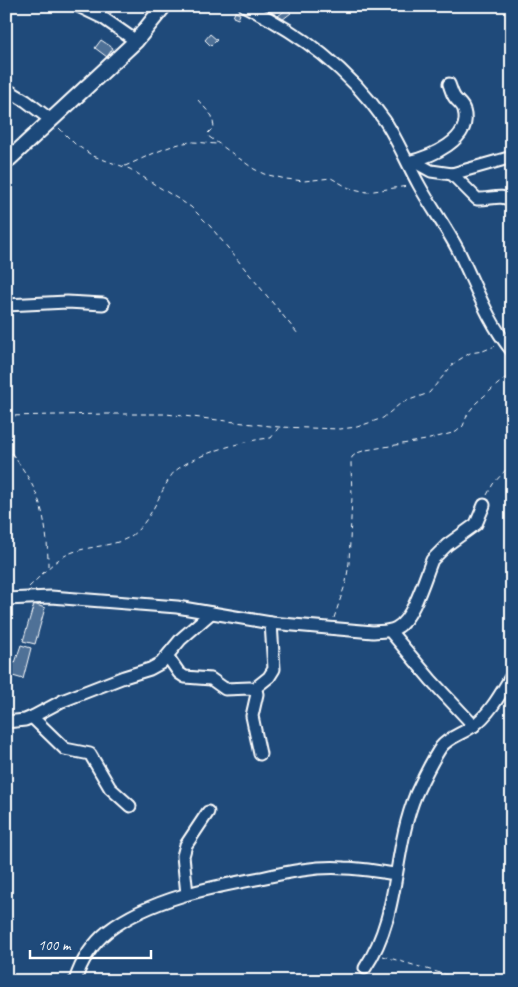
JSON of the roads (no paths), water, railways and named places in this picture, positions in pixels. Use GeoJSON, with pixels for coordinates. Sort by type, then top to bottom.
{"type":"FeatureCollection","features":[{"type":"Feature","properties":{"kind":"main road"},"geometry":{"type":"LineString","coordinates":[[6,162],[136,42],[164,6]]}},
{"type":"Feature","properties":{"kind":"street"},"geometry":{"type":"LineString","coordinates":[[78,6],[103,18],[136,42]]}},
{"type":"Feature","properties":{"kind":"street"},"geometry":{"type":"LineString","coordinates":[[245,6],[296,35],[330,59],[385,121],[410,162],[419,184],[456,248],[480,299],[503,340],[512,350]]}},
{"type":"Feature","properties":{"kind":"street"},"geometry":{"type":"LineString","coordinates":[[410,162],[428,157],[450,144],[464,127],[466,118],[463,106],[454,97],[449,84]]}},
{"type":"Feature","properties":{"kind":"street"},"geometry":{"type":"LineString","coordinates":[[6,89],[51,120]]}},
{"type":"Feature","properties":{"kind":"street"},"geometry":{"type":"LineString","coordinates":[[410,162],[431,171],[452,174],[512,157]]}},
{"type":"Feature","properties":{"kind":"street"},"geometry":{"type":"LineString","coordinates":[[452,174],[478,199],[502,197],[512,202]]}},
{"type":"Feature","properties":{"kind":"street"},"geometry":{"type":"LineString","coordinates":[[6,304],[67,302],[103,304]]}},
{"type":"Feature","properties":{"kind":"street"},"geometry":{"type":"LineString","coordinates":[[6,609],[12,598],[51,598],[177,607],[270,623],[373,632],[390,631],[398,627],[406,619],[432,560],[437,553],[476,524],[484,505]]}},
{"type":"Feature","properties":{"kind":"street"},"geometry":{"type":"LineString","coordinates":[[6,722],[24,720],[62,701],[150,669],[168,657],[181,640],[211,613]]}},
{"type":"Feature","properties":{"kind":"street"},"geometry":{"type":"LineString","coordinates":[[168,657],[179,673],[185,677],[211,679],[229,690],[254,689],[269,677],[274,669],[270,623]]}},
{"type":"Feature","properties":{"kind":"street"},"geometry":{"type":"LineString","coordinates":[[390,631],[431,680],[474,726]]}},
{"type":"Feature","properties":{"kind":"street"},"geometry":{"type":"LineString","coordinates":[[365,968],[375,953],[386,928],[402,839],[417,792],[441,747],[449,739],[474,726],[498,698],[512,675]]}},
{"type":"Feature","properties":{"kind":"street"},"geometry":{"type":"LineString","coordinates":[[254,689],[257,694],[252,716],[260,754]]}},
{"type":"Feature","properties":{"kind":"street"},"geometry":{"type":"LineString","coordinates":[[32,717],[65,750],[90,754],[110,788],[130,806]]}},
{"type":"Feature","properties":{"kind":"street"},"geometry":{"type":"LineString","coordinates":[[187,894],[183,856],[186,845],[208,812]]}},
{"type":"Feature","properties":{"kind":"street"},"geometry":{"type":"LineString","coordinates":[[74,981],[90,950],[108,931],[153,906],[187,894],[301,870],[343,868],[396,874]]}}]}
